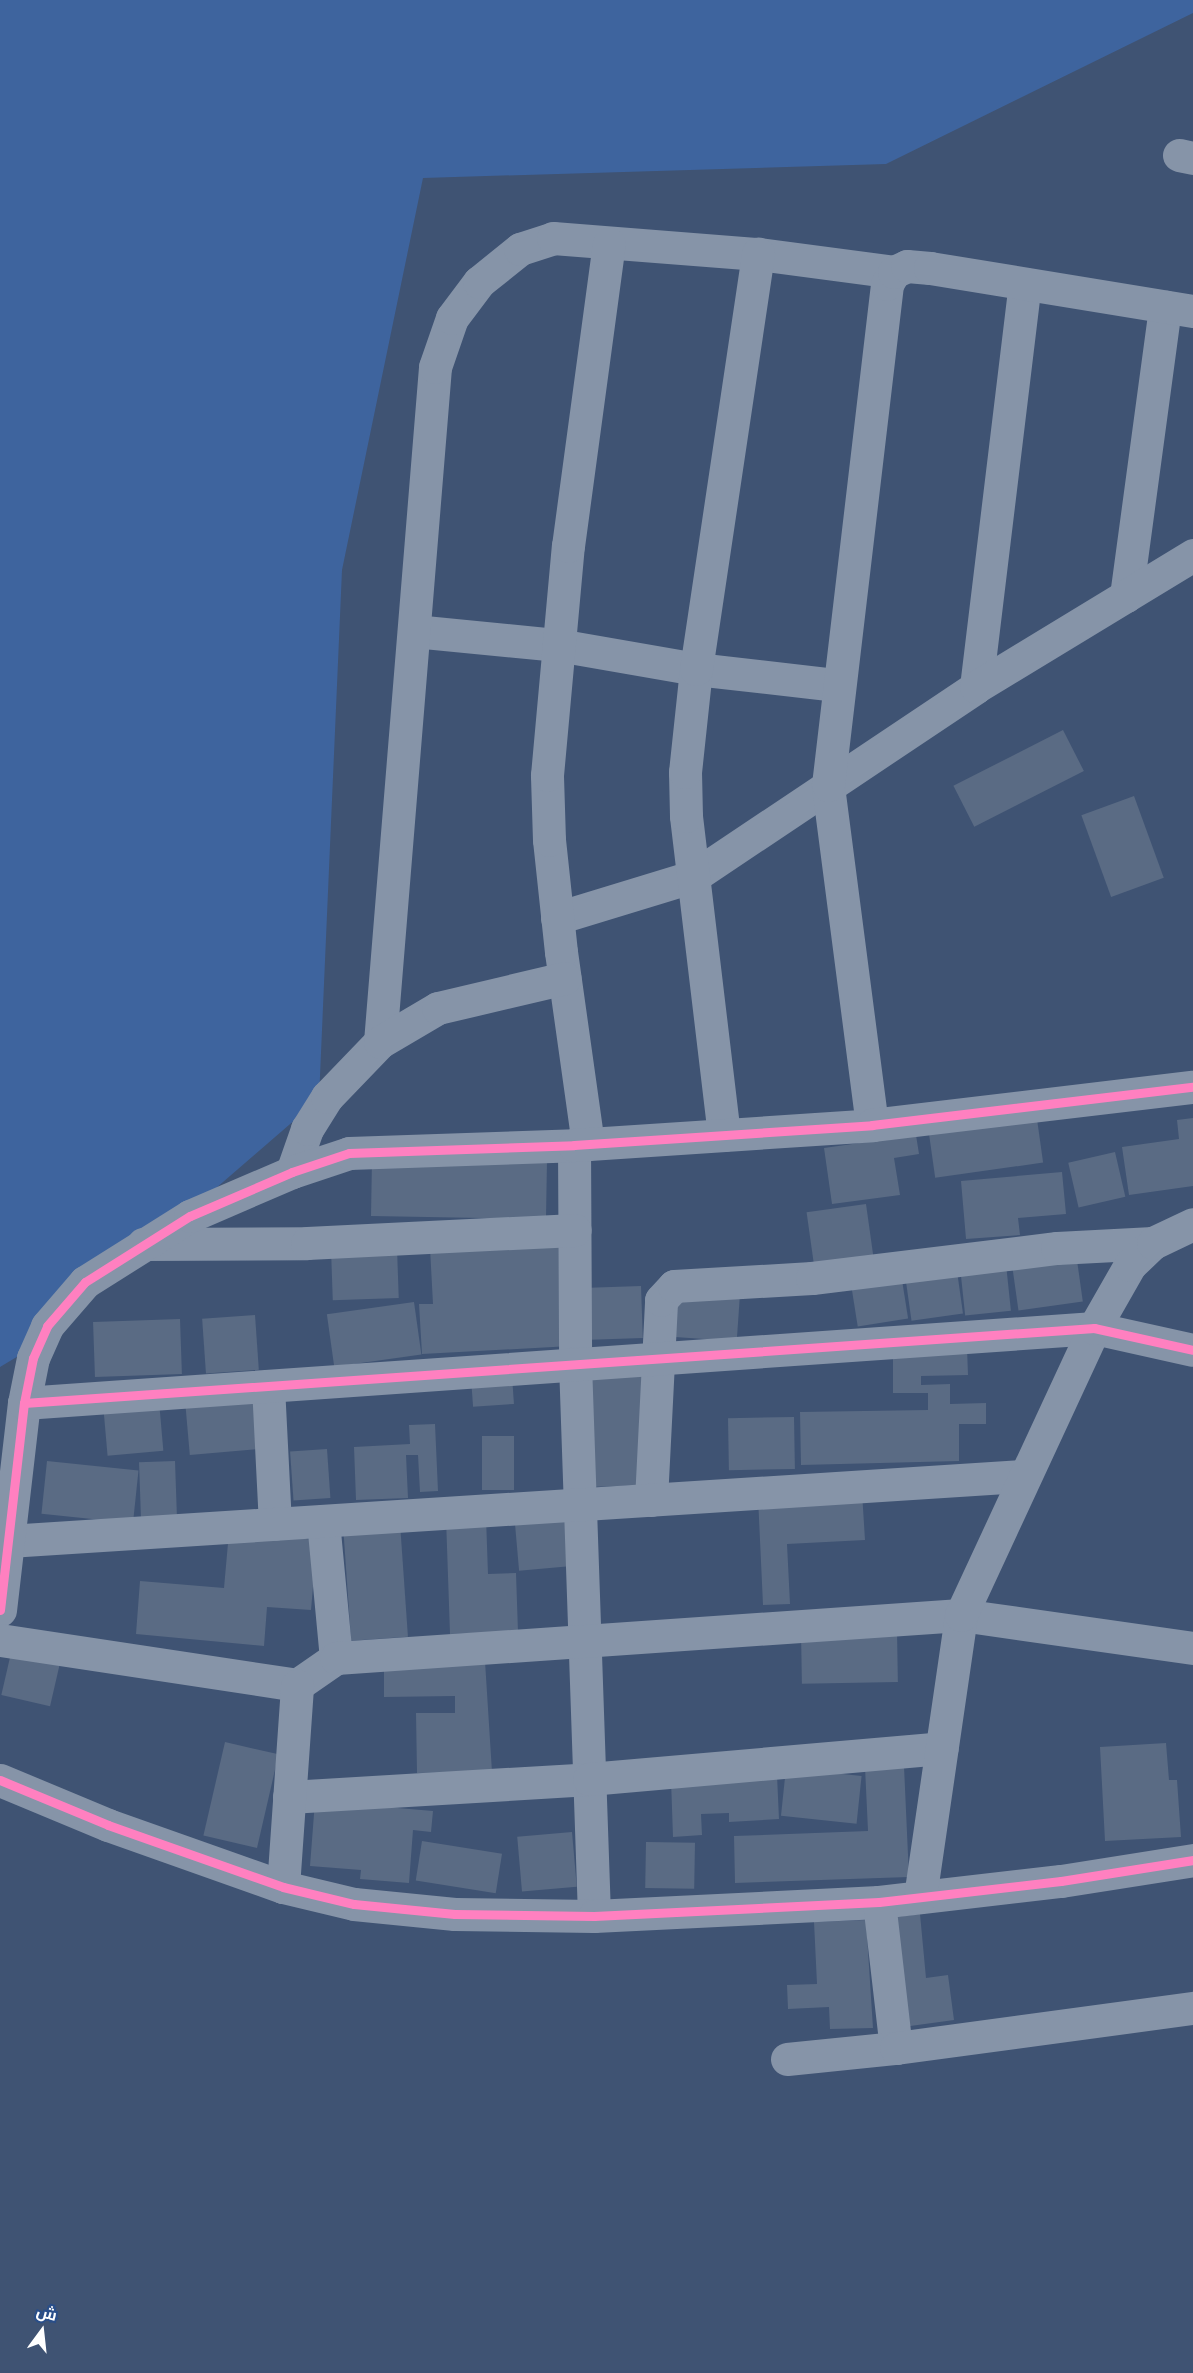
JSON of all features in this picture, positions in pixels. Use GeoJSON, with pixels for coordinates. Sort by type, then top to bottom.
{"type":"FeatureCollection","features":[{"type":"Feature","properties":{"kind":"street"},"geometry":{"type":"LineString","coordinates":[[380,1042],[435,367],[452,318],[479,282],[520,249],[553,238],[758,254],[894,272],[907,266],[930,268],[1179,309],[1126,596]]}},
{"type":"Feature","properties":{"kind":"street"},"geometry":{"type":"LineString","coordinates":[[594,1916],[584,1641],[583,1503],[575,1363],[575,1230],[581,1145],[557,918],[547,775],[558,645],[609,244]]}},
{"type":"Feature","properties":{"kind":"street"},"geometry":{"type":"LineString","coordinates":[[724,1135],[686,816],[685,772],[696,669],[758,254]]}},
{"type":"Feature","properties":{"kind":"street"},"geometry":{"type":"LineString","coordinates":[[872,1125],[828,785],[837,685],[881,310],[887,284],[894,272]]}},
{"type":"Feature","properties":{"kind":"street"},"geometry":{"type":"LineString","coordinates":[[976,687],[1025,284]]}},
{"type":"Feature","properties":{"kind":"street"},"geometry":{"type":"LineString","coordinates":[[557,918],[694,876],[976,687],[1193,555]]}},
{"type":"Feature","properties":{"kind":"street"},"geometry":{"type":"LineString","coordinates":[[414,631],[558,645],[696,669],[837,685]]}},
{"type":"Feature","properties":{"kind":"street"},"geometry":{"type":"LineString","coordinates":[[292,1172],[307,1129],[327,1097],[380,1042],[438,1008],[565,978]]}},
{"type":"Feature","properties":{"kind":"street"},"geometry":{"type":"LineString","coordinates":[[0,1610],[24,1403],[33,1358],[46,1326],[85,1282],[190,1216],[292,1172],[349,1153],[581,1145],[872,1125],[1193,1087]]}},
{"type":"Feature","properties":{"kind":"street"},"geometry":{"type":"LineString","coordinates":[[920,1897],[961,1615],[1022,1476],[1094,1328],[1130,1265],[1153,1243],[1193,1224]]}},
{"type":"Feature","properties":{"kind":"street"},"geometry":{"type":"LineString","coordinates":[[143,1245],[307,1243],[575,1230]]}},
{"type":"Feature","properties":{"kind":"street"},"geometry":{"type":"LineString","coordinates":[[651,1500],[660,1357],[661,1300],[675,1286],[812,1278],[1057,1248],[1153,1243]]}},
{"type":"Feature","properties":{"kind":"street"},"geometry":{"type":"LineString","coordinates":[[24,1403],[1094,1328],[1193,1350]]}},
{"type":"Feature","properties":{"kind":"street"},"geometry":{"type":"LineString","coordinates":[[268,1386],[275,1524]]}},
{"type":"Feature","properties":{"kind":"street"},"geometry":{"type":"LineString","coordinates":[[8,1541],[1022,1476]]}},
{"type":"Feature","properties":{"kind":"street"},"geometry":{"type":"LineString","coordinates":[[323,1521],[336,1658]]}},
{"type":"Feature","properties":{"kind":"street"},"geometry":{"type":"LineString","coordinates":[[0,1640],[297,1685],[336,1658],[961,1615],[1193,1648]]}},
{"type":"Feature","properties":{"kind":"street"},"geometry":{"type":"LineString","coordinates":[[283,1887],[297,1685]]}},
{"type":"Feature","properties":{"kind":"street"},"geometry":{"type":"LineString","coordinates":[[289,1797],[589,1779],[942,1748]]}},
{"type":"Feature","properties":{"kind":"street"},"geometry":{"type":"LineString","coordinates":[[0,1780],[108,1825],[283,1887],[354,1905],[455,1914],[594,1916],[879,1902],[1193,1860]]}},
{"type":"Feature","properties":{"kind":"street"},"geometry":{"type":"LineString","coordinates":[[879,1902],[896,2048]]}},
{"type":"Feature","properties":{"kind":"street"},"geometry":{"type":"LineString","coordinates":[[787,2059],[896,2048],[1193,2008]]}},
{"type":"Feature","properties":{"kind":"shaded area"},"geometry":{"type":"Polygon","coordinates":[[[0,0],[1193,0],[1193,13],[886,164],[423,178],[342,570],[319,1099],[30,1349],[0,1367],[0,0]]]}},
{"type":"Feature","properties":{"kind":"building"},"geometry":{"type":"Polygon","coordinates":[[[1063,730],[1084,771],[974,827],[953,786],[1063,730]]]}},
{"type":"Feature","properties":{"kind":"building"},"geometry":{"type":"Polygon","coordinates":[[[1134,796],[1164,878],[1111,897],[1081,815],[1134,796]]]}},
{"type":"Feature","properties":{"kind":"building"},"geometry":{"type":"Polygon","coordinates":[[[1193,1118],[1193,1186],[1129,1195],[1122,1147],[1179,1139],[1177,1120],[1193,1118]]]}},
{"type":"Feature","properties":{"kind":"building"},"geometry":{"type":"Polygon","coordinates":[[[1037,1119],[1043,1163],[935,1178],[929,1134],[1037,1119]]]}},
{"type":"Feature","properties":{"kind":"building"},"geometry":{"type":"Polygon","coordinates":[[[916,1135],[919,1154],[894,1158],[900,1195],[832,1204],[824,1148],[916,1135]]]}},
{"type":"Feature","properties":{"kind":"building"},"geometry":{"type":"Polygon","coordinates":[[[1115,1152],[1125,1197],[1079,1208],[1068,1163],[1115,1152]]]}},
{"type":"Feature","properties":{"kind":"building"},"geometry":{"type":"Polygon","coordinates":[[[372,1159],[547,1162],[546,1219],[371,1216],[372,1159]]]}},
{"type":"Feature","properties":{"kind":"building"},"geometry":{"type":"Polygon","coordinates":[[[1062,1172],[1066,1214],[1018,1218],[1020,1235],[966,1239],[961,1181],[1062,1172]]]}},
{"type":"Feature","properties":{"kind":"building"},"geometry":{"type":"Polygon","coordinates":[[[866,1204],[873,1255],[814,1264],[807,1212],[866,1204]]]}},
{"type":"Feature","properties":{"kind":"building"},"geometry":{"type":"Polygon","coordinates":[[[566,1241],[571,1346],[422,1354],[419,1304],[433,1304],[430,1248],[566,1241]]]}},
{"type":"Feature","properties":{"kind":"building"},"geometry":{"type":"Polygon","coordinates":[[[397,1248],[399,1298],[333,1300],[331,1250],[397,1248]]]}},
{"type":"Feature","properties":{"kind":"building"},"geometry":{"type":"Polygon","coordinates":[[[1076,1253],[1083,1302],[1018,1311],[1012,1262],[1076,1253]]]}},
{"type":"Feature","properties":{"kind":"building"},"geometry":{"type":"Polygon","coordinates":[[[1006,1264],[1011,1311],[965,1316],[960,1269],[1006,1264]]]}},
{"type":"Feature","properties":{"kind":"building"},"geometry":{"type":"Polygon","coordinates":[[[957,1271],[963,1314],[911,1321],[906,1278],[957,1271]]]}},
{"type":"Feature","properties":{"kind":"building"},"geometry":{"type":"Polygon","coordinates":[[[902,1280],[908,1319],[858,1326],[852,1288],[902,1280]]]}},
{"type":"Feature","properties":{"kind":"building"},"geometry":{"type":"Polygon","coordinates":[[[641,1286],[643,1338],[584,1340],[582,1288],[641,1286]]]}},
{"type":"Feature","properties":{"kind":"building"},"geometry":{"type":"Polygon","coordinates":[[[678,1292],[740,1296],[737,1341],[675,1337],[678,1292]]]}},
{"type":"Feature","properties":{"kind":"building"},"geometry":{"type":"Polygon","coordinates":[[[414,1302],[421,1354],[334,1367],[327,1314],[414,1302]]]}},
{"type":"Feature","properties":{"kind":"building"},"geometry":{"type":"Polygon","coordinates":[[[255,1315],[259,1370],[206,1374],[202,1319],[255,1315]]]}},
{"type":"Feature","properties":{"kind":"building"},"geometry":{"type":"Polygon","coordinates":[[[180,1319],[182,1374],[95,1377],[93,1322],[180,1319]]]}},
{"type":"Feature","properties":{"kind":"building"},"geometry":{"type":"Polygon","coordinates":[[[967,1347],[968,1375],[921,1376],[921,1385],[950,1384],[950,1404],[986,1403],[986,1424],[959,1424],[959,1461],[801,1465],[800,1412],[928,1410],[928,1393],[893,1393],[893,1349],[967,1347]]]}},
{"type":"Feature","properties":{"kind":"building"},"geometry":{"type":"Polygon","coordinates":[[[642,1369],[646,1485],[588,1487],[584,1371],[642,1369]]]}},
{"type":"Feature","properties":{"kind":"building"},"geometry":{"type":"Polygon","coordinates":[[[512,1376],[514,1404],[473,1407],[471,1379],[512,1376]]]}},
{"type":"Feature","properties":{"kind":"building"},"geometry":{"type":"Polygon","coordinates":[[[257,1397],[262,1449],[190,1455],[185,1403],[257,1397]]]}},
{"type":"Feature","properties":{"kind":"building"},"geometry":{"type":"Polygon","coordinates":[[[159,1401],[163,1451],[108,1456],[103,1406],[159,1401]]]}},
{"type":"Feature","properties":{"kind":"building"},"geometry":{"type":"Polygon","coordinates":[[[794,1417],[795,1469],[729,1470],[728,1418],[794,1417]]]}},
{"type":"Feature","properties":{"kind":"building"},"geometry":{"type":"Polygon","coordinates":[[[435,1424],[438,1491],[420,1492],[418,1455],[406,1455],[408,1498],[356,1500],[354,1447],[410,1444],[409,1425],[435,1424]]]}},
{"type":"Feature","properties":{"kind":"building"},"geometry":{"type":"Polygon","coordinates":[[[482,1436],[514,1436],[514,1490],[482,1490],[482,1436]]]}},
{"type":"Feature","properties":{"kind":"building"},"geometry":{"type":"Polygon","coordinates":[[[327,1449],[330,1498],[294,1500],[290,1452],[327,1449]]]}},
{"type":"Feature","properties":{"kind":"building"},"geometry":{"type":"Polygon","coordinates":[[[47,1461],[138,1471],[133,1523],[41,1514],[47,1461]]]}},
{"type":"Feature","properties":{"kind":"building"},"geometry":{"type":"Polygon","coordinates":[[[175,1461],[177,1516],[141,1517],[139,1462],[175,1461]]]}},
{"type":"Feature","properties":{"kind":"building"},"geometry":{"type":"Polygon","coordinates":[[[862,1492],[865,1540],[787,1544],[790,1604],[763,1605],[758,1497],[862,1492]]]}},
{"type":"Feature","properties":{"kind":"building"},"geometry":{"type":"Polygon","coordinates":[[[570,1510],[575,1566],[519,1571],[514,1515],[570,1510]]]}},
{"type":"Feature","properties":{"kind":"building"},"geometry":{"type":"Polygon","coordinates":[[[486,1517],[488,1574],[516,1573],[518,1632],[450,1634],[446,1518],[486,1517]]]}},
{"type":"Feature","properties":{"kind":"building"},"geometry":{"type":"Polygon","coordinates":[[[400,1523],[408,1637],[351,1641],[343,1527],[400,1523]]]}},
{"type":"Feature","properties":{"kind":"building"},"geometry":{"type":"Polygon","coordinates":[[[229,1532],[317,1540],[311,1610],[267,1607],[264,1646],[136,1634],[140,1581],[224,1588],[229,1532]]]}},
{"type":"Feature","properties":{"kind":"building"},"geometry":{"type":"Polygon","coordinates":[[[897,1631],[898,1682],[802,1684],[801,1633],[897,1631]]]}},
{"type":"Feature","properties":{"kind":"building"},"geometry":{"type":"Polygon","coordinates":[[[11,1653],[60,1664],[50,1706],[1,1695],[11,1653]]]}},
{"type":"Feature","properties":{"kind":"building"},"geometry":{"type":"Polygon","coordinates":[[[485,1661],[492,1772],[417,1773],[416,1713],[455,1713],[455,1696],[384,1697],[384,1663],[485,1661]]]}},
{"type":"Feature","properties":{"kind":"building"},"geometry":{"type":"Polygon","coordinates":[[[225,1742],[279,1754],[257,1848],[203,1836],[225,1742]]]}},
{"type":"Feature","properties":{"kind":"building"},"geometry":{"type":"Polygon","coordinates":[[[1166,1743],[1169,1780],[1177,1780],[1181,1837],[1105,1841],[1100,1747],[1166,1743]]]}},
{"type":"Feature","properties":{"kind":"building"},"geometry":{"type":"Polygon","coordinates":[[[904,1766],[909,1877],[735,1883],[734,1836],[868,1831],[865,1767],[904,1766]]]}},
{"type":"Feature","properties":{"kind":"building"},"geometry":{"type":"Polygon","coordinates":[[[786,1768],[862,1776],[857,1824],[781,1816],[786,1768]]]}},
{"type":"Feature","properties":{"kind":"building"},"geometry":{"type":"Polygon","coordinates":[[[777,1775],[779,1819],[729,1822],[729,1813],[701,1814],[702,1835],[673,1837],[671,1780],[777,1775]]]}},
{"type":"Feature","properties":{"kind":"building"},"geometry":{"type":"Polygon","coordinates":[[[315,1801],[433,1811],[431,1832],[413,1830],[409,1883],[360,1879],[361,1870],[310,1866],[315,1801]]]}},
{"type":"Feature","properties":{"kind":"building"},"geometry":{"type":"Polygon","coordinates":[[[572,1832],[577,1887],[522,1892],[517,1837],[572,1832]]]}},
{"type":"Feature","properties":{"kind":"building"},"geometry":{"type":"Polygon","coordinates":[[[422,1841],[502,1854],[496,1893],[416,1881],[422,1841]]]}},
{"type":"Feature","properties":{"kind":"building"},"geometry":{"type":"Polygon","coordinates":[[[646,1842],[695,1843],[694,1889],[645,1888],[646,1842]]]}},
{"type":"Feature","properties":{"kind":"building"},"geometry":{"type":"Polygon","coordinates":[[[920,1914],[926,1978],[948,1975],[954,2020],[903,2027],[888,1918],[920,1914]]]}},
{"type":"Feature","properties":{"kind":"building"},"geometry":{"type":"Polygon","coordinates":[[[866,1920],[873,2028],[830,2029],[829,2007],[788,2009],[787,1985],[817,1984],[814,1922],[866,1920]]]}},
{"type":"Feature","properties":{"kind":"cycle path"},"geometry":{"type":"LineString","coordinates":[[24,1403],[33,1358],[47,1326],[85,1282],[190,1216],[292,1172],[349,1153],[574,1145],[872,1125],[1193,1087]]}},
{"type":"Feature","properties":{"kind":"cycle path"},"geometry":{"type":"LineString","coordinates":[[0,1610],[24,1403],[1094,1328],[1193,1350]]}},
{"type":"Feature","properties":{"kind":"cycle path"},"geometry":{"type":"LineString","coordinates":[[0,1780],[108,1825],[283,1887],[354,1904],[455,1914],[594,1916],[879,1902],[1061,1881],[1193,1860]]}}]}
